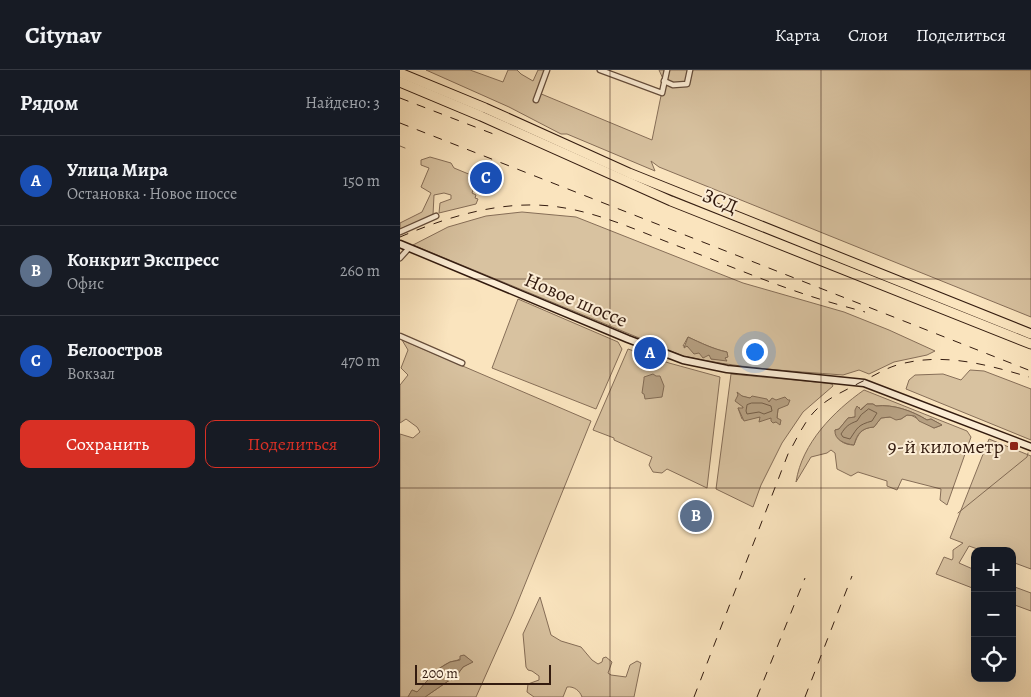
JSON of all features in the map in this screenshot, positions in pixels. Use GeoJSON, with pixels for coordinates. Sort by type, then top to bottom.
{"type":"FeatureCollection","features":[{"type":"Feature","properties":{"kind":"highway","name":"ЗСД"},"geometry":{"type":"LineString","coordinates":[[400,73],[406,81],[671,201],[1031,344]]}},
{"type":"Feature","properties":{"kind":"highway","name":"ЗСД"},"geometry":{"type":"LineString","coordinates":[[406,81],[485,108],[636,176],[1031,334]]}},
{"type":"Feature","properties":{"kind":"main road","name":"Новое шоссе"},"geometry":{"type":"LineString","coordinates":[[400,244],[683,360],[728,369],[864,383],[1031,447]]}},
{"type":"Feature","properties":{"kind":"street"},"geometry":{"type":"LineString","coordinates":[[536,100],[547,70]]}},
{"type":"Feature","properties":{"kind":"street"},"geometry":{"type":"LineString","coordinates":[[600,70],[662,93],[666,70]]}},
{"type":"Feature","properties":{"kind":"street"},"geometry":{"type":"LineString","coordinates":[[664,81],[672,85],[687,84],[690,70]]}},
{"type":"Feature","properties":{"kind":"street"},"geometry":{"type":"LineString","coordinates":[[400,232],[436,216]]}},
{"type":"Feature","properties":{"kind":"street"},"geometry":{"type":"LineString","coordinates":[[400,258],[408,248]]}},
{"type":"Feature","properties":{"kind":"street"},"geometry":{"type":"LineString","coordinates":[[400,336],[462,363]]}},
{"type":"Feature","properties":{"kind":"shaded area"},"geometry":{"type":"Polygon","coordinates":[[[426,70],[470,70],[503,82],[508,70],[517,70],[533,81],[538,70],[546,70],[539,93],[652,140],[664,81],[659,70],[1031,70],[1031,317],[659,167],[651,161],[655,171],[567,134],[561,134],[509,107],[426,70]]]}},
{"type":"Feature","properties":{"kind":"shaded area"},"geometry":{"type":"Polygon","coordinates":[[[430,157],[451,163],[454,168],[471,175],[475,185],[472,193],[478,199],[476,204],[439,213],[440,203],[451,199],[451,195],[444,193],[434,195],[433,215],[400,229],[400,223],[422,212],[431,193],[421,187],[429,168],[421,165],[421,160],[430,157]]]}},
{"type":"Feature","properties":{"kind":"shaded area"},"geometry":{"type":"Polygon","coordinates":[[[522,212],[576,217],[743,283],[844,312],[935,351],[927,355],[894,362],[869,374],[859,370],[843,375],[743,366],[683,356],[413,245],[448,227],[486,216],[522,212]],[[688,337],[683,346],[710,355],[711,359],[725,359],[727,352],[712,348],[688,337]]]}},
{"type":"Feature","properties":{"kind":"shaded area"},"geometry":{"type":"Polygon","coordinates":[[[518,299],[618,342],[622,349],[596,409],[492,368],[518,299]]]}},
{"type":"Feature","properties":{"kind":"shaded area"},"geometry":{"type":"Polygon","coordinates":[[[402,340],[591,421],[513,614],[476,697],[425,697],[472,662],[464,655],[440,668],[417,692],[412,690],[408,697],[400,697],[400,434],[413,438],[420,432],[417,427],[406,419],[400,423],[400,385],[408,375],[401,368],[408,350],[402,340]]]}},
{"type":"Feature","properties":{"kind":"shaded area"},"geometry":{"type":"Polygon","coordinates":[[[628,349],[720,377],[707,488],[667,469],[662,473],[653,472],[649,465],[652,457],[593,430],[628,349]]]}},
{"type":"Feature","properties":{"kind":"shaded area"},"geometry":{"type":"Polygon","coordinates":[[[970,370],[984,371],[1031,389],[1031,440],[906,389],[909,380],[915,375],[943,374],[961,380],[970,370]]]}},
{"type":"Feature","properties":{"kind":"shaded area"},"geometry":{"type":"Polygon","coordinates":[[[731,374],[832,384],[833,386],[803,412],[782,443],[761,485],[753,507],[716,489],[731,374]],[[738,395],[737,402],[743,406],[743,409],[738,408],[742,419],[777,418],[778,409],[788,400],[776,401],[772,399],[768,402],[765,399],[738,395]]]}},
{"type":"Feature","properties":{"kind":"shaded area"},"geometry":{"type":"Polygon","coordinates":[[[864,390],[967,431],[971,437],[947,505],[940,500],[941,489],[902,479],[897,490],[887,486],[887,481],[858,472],[851,476],[837,469],[835,453],[831,450],[827,453],[811,457],[796,482],[799,468],[812,441],[831,418],[864,390]],[[867,404],[860,410],[859,407],[855,417],[848,418],[839,429],[835,430],[837,437],[841,441],[854,445],[861,432],[874,427],[881,418],[901,419],[911,415],[934,428],[942,425],[903,409],[867,404]]]}},
{"type":"Feature","properties":{"kind":"shaded area"},"geometry":{"type":"Polygon","coordinates":[[[989,439],[1031,456],[1031,569],[1016,563],[1016,547],[969,546],[959,563],[971,568],[971,587],[936,574],[944,557],[952,560],[953,550],[963,543],[950,538],[989,439]]]}},
{"type":"Feature","properties":{"kind":"shaded area"},"geometry":{"type":"Polygon","coordinates":[[[1016,587],[1031,593],[1031,611],[1016,605],[1016,587]]]}},
{"type":"Feature","properties":{"kind":"shaded area"},"geometry":{"type":"Polygon","coordinates":[[[540,597],[551,635],[561,641],[581,647],[598,664],[606,657],[612,662],[608,673],[611,675],[626,677],[630,665],[637,661],[641,663],[634,697],[582,697],[572,687],[567,687],[563,697],[534,697],[527,692],[528,684],[539,680],[539,676],[526,667],[523,634],[540,597]]]}},
{"type":"Feature","properties":{"kind":"water"},"geometry":{"type":"Polygon","coordinates":[[[688,337],[712,348],[727,352],[728,357],[725,358],[727,361],[711,359],[709,355],[703,358],[699,353],[694,354],[687,346],[684,348],[688,337]]]}},
{"type":"Feature","properties":{"kind":"water"},"geometry":{"type":"Polygon","coordinates":[[[653,374],[660,376],[664,386],[662,397],[645,399],[642,393],[644,377],[653,374]]]}},
{"type":"Feature","properties":{"kind":"water"},"geometry":{"type":"Polygon","coordinates":[[[737,392],[742,396],[767,399],[769,402],[772,398],[776,400],[785,397],[790,400],[788,405],[778,409],[777,418],[781,420],[780,425],[776,422],[773,423],[771,418],[759,422],[760,417],[744,421],[738,408],[743,407],[735,401],[738,395],[737,392]]]}},
{"type":"Feature","properties":{"kind":"water"},"geometry":{"type":"Polygon","coordinates":[[[867,404],[903,409],[942,425],[934,428],[919,421],[915,416],[907,415],[896,420],[890,417],[881,418],[874,427],[860,432],[854,445],[847,444],[838,439],[835,430],[839,429],[848,418],[855,417],[857,406],[861,410],[867,404]]]}},
{"type":"Feature","properties":{"kind":"water"},"geometry":{"type":"Polygon","coordinates":[[[464,655],[473,662],[463,667],[457,675],[425,697],[408,697],[412,690],[417,692],[438,669],[450,662],[460,660],[460,656],[464,655]]]}},
{"type":"Feature","properties":{"kind":"waterway"},"geometry":{"type":"LineString","coordinates":[[400,146],[405,148]]}},
{"type":"Feature","properties":{"kind":"waterway"},"geometry":{"type":"LineString","coordinates":[[958,513],[1027,457],[1028,453]]}},
{"type":"Feature","properties":{"kind":"railway"},"geometry":{"type":"LineString","coordinates":[[400,98],[496,135]]}},
{"type":"Feature","properties":{"kind":"railway"},"geometry":{"type":"LineString","coordinates":[[400,123],[1031,371]]}},
{"type":"Feature","properties":{"kind":"railway"},"geometry":{"type":"LineString","coordinates":[[400,237],[432,224],[483,210],[518,205],[554,206],[610,220],[778,285],[865,312]]}},
{"type":"Feature","properties":{"kind":"railway"},"geometry":{"type":"LineString","coordinates":[[694,697],[788,454],[804,425],[817,409],[832,398],[883,371],[914,361],[963,361],[1029,377]]}},
{"type":"Feature","properties":{"kind":"railway"},"geometry":{"type":"LineString","coordinates":[[805,697],[852,576]]}},
{"type":"Feature","properties":{"kind":"railway"},"geometry":{"type":"LineString","coordinates":[[757,697],[805,578]]}},
{"type":"Feature","properties":{"kind":"place","name":"Белоостров"},"geometry":{"type":"Point","coordinates":[486,178]}},
{"type":"Feature","properties":{"kind":"place","name":"Улица Мира"},"geometry":{"type":"Point","coordinates":[650,353]}},
{"type":"Feature","properties":{"kind":"place","name":"9-й километр"},"geometry":{"type":"Point","coordinates":[1014,446]}},
{"type":"Feature","properties":{"kind":"place","name":"Конкрит Экспресс"},"geometry":{"type":"Point","coordinates":[696,516]}}]}
